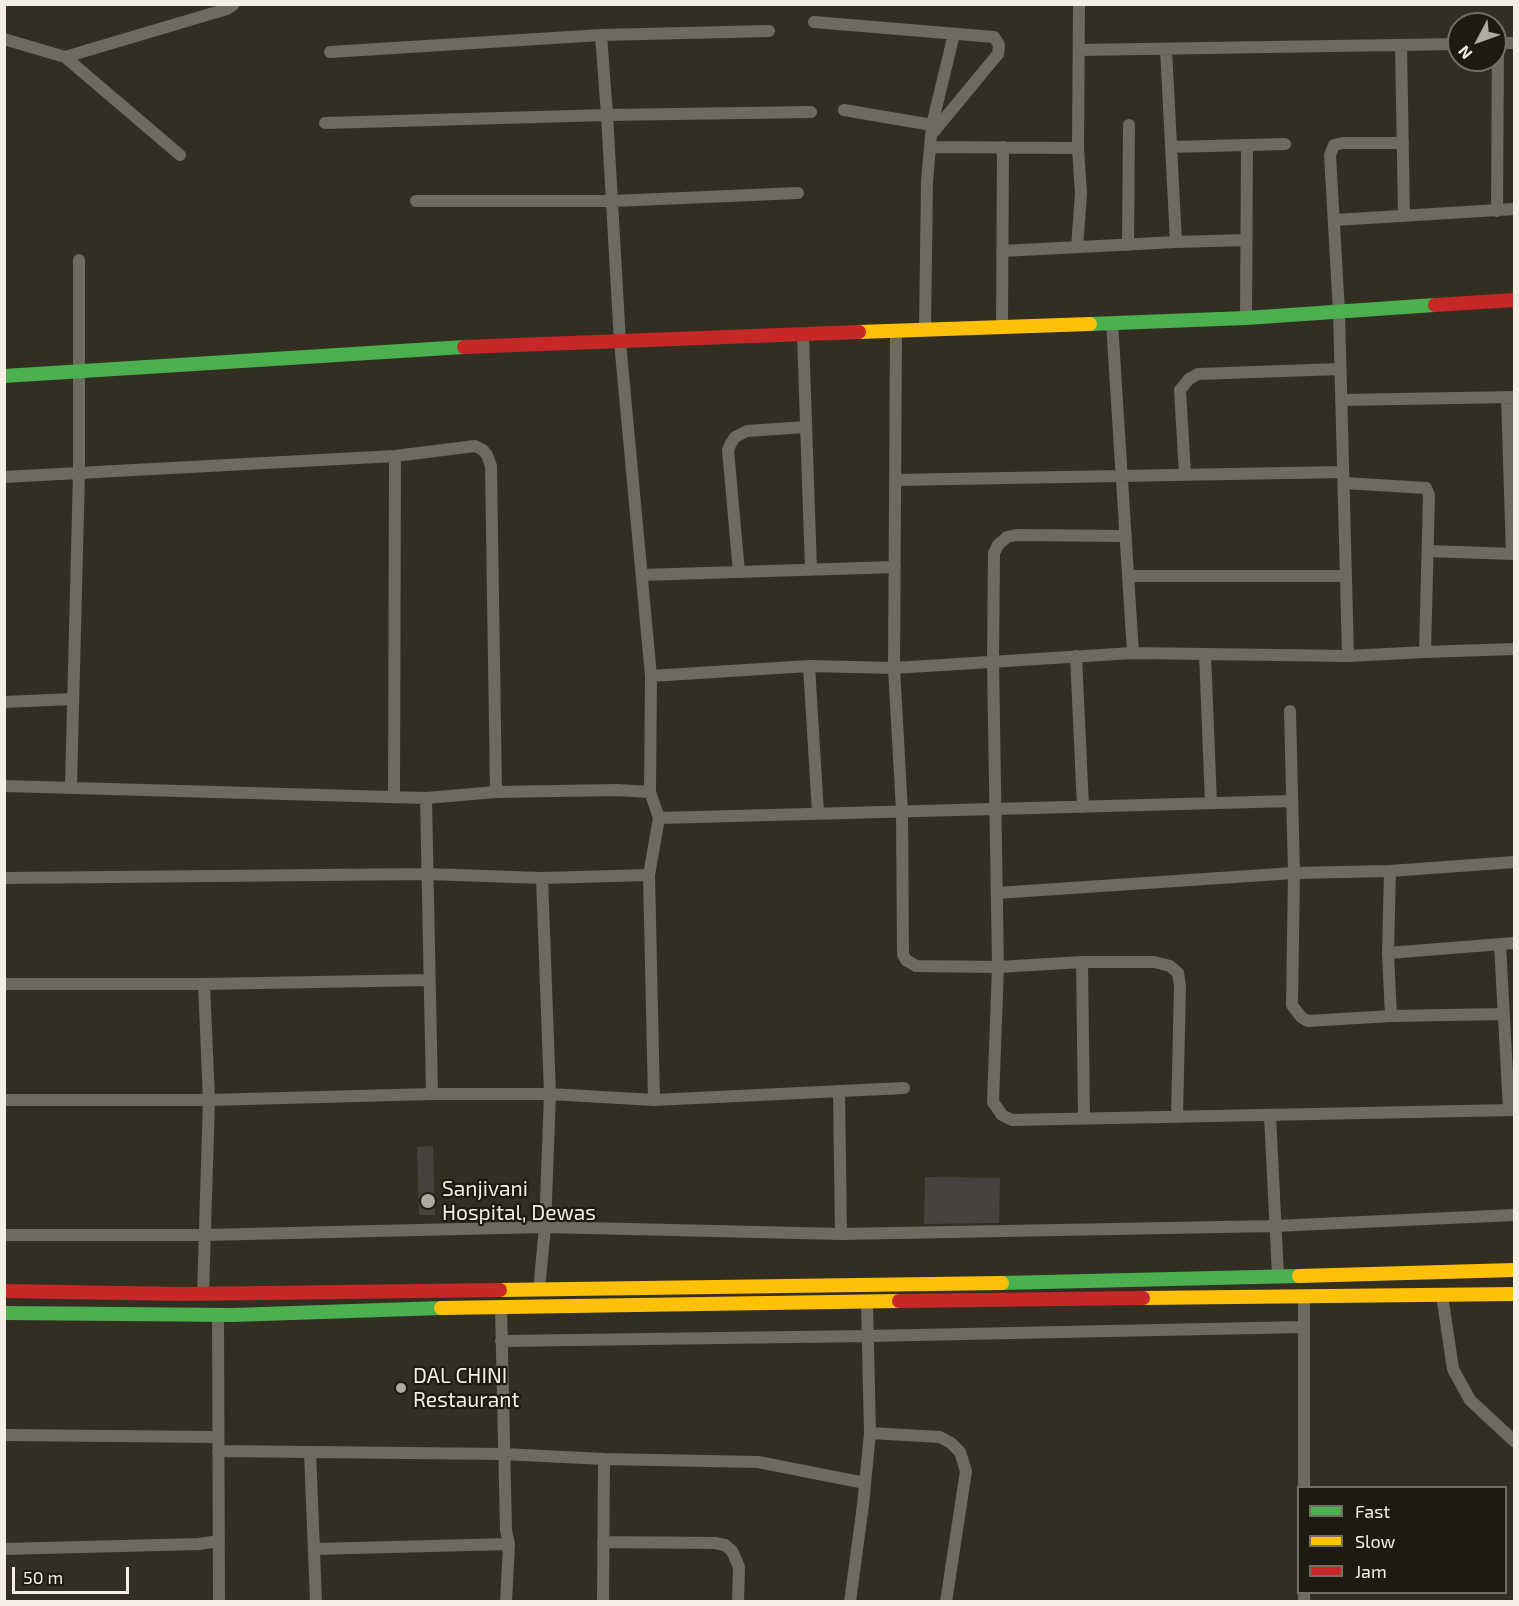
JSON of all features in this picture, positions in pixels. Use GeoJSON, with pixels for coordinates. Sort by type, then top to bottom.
{"type":"FeatureCollection","features":[{"type":"Feature","properties":{"kind":"main road"},"geometry":{"type":"LineString","coordinates":[[4,376],[471,347],[1246,318],[1515,300]]}},
{"type":"Feature","properties":{"kind":"main road"},"geometry":{"type":"LineString","coordinates":[[4,1291],[203,1294],[943,1285],[1515,1270]]}},
{"type":"Feature","properties":{"kind":"main road"},"geometry":{"type":"LineString","coordinates":[[4,1313],[218,1315],[501,1307],[1515,1294]]}},
{"type":"Feature","properties":{"kind":"street"},"geometry":{"type":"LineString","coordinates":[[65,57],[227,9],[234,4]]}},
{"type":"Feature","properties":{"kind":"street"},"geometry":{"type":"LineString","coordinates":[[1077,247],[1082,194],[1078,148],[1079,4]]}},
{"type":"Feature","properties":{"kind":"street"},"geometry":{"type":"LineString","coordinates":[[814,22],[994,37],[999,45],[998,54],[931,136]]}},
{"type":"Feature","properties":{"kind":"street"},"geometry":{"type":"LineString","coordinates":[[330,52],[601,34],[769,31]]}},
{"type":"Feature","properties":{"kind":"street"},"geometry":{"type":"LineString","coordinates":[[601,34],[608,115],[620,342],[651,676],[650,792],[659,818],[649,875],[654,1100]]}},
{"type":"Feature","properties":{"kind":"street"},"geometry":{"type":"LineString","coordinates":[[925,330],[927,181],[931,136],[954,34]]}},
{"type":"Feature","properties":{"kind":"street"},"geometry":{"type":"LineString","coordinates":[[4,39],[65,57],[180,155]]}},
{"type":"Feature","properties":{"kind":"street"},"geometry":{"type":"LineString","coordinates":[[1079,50],[1447,44]]}},
{"type":"Feature","properties":{"kind":"street"},"geometry":{"type":"LineString","coordinates":[[1401,45],[1404,216]]}},
{"type":"Feature","properties":{"kind":"street"},"geometry":{"type":"LineString","coordinates":[[1166,49],[1176,242]]}},
{"type":"Feature","properties":{"kind":"street"},"geometry":{"type":"LineString","coordinates":[[1496,72],[1497,211]]}},
{"type":"Feature","properties":{"kind":"street"},"geometry":{"type":"LineString","coordinates":[[844,110],[931,136],[1003,147],[1078,148]]}},
{"type":"Feature","properties":{"kind":"street"},"geometry":{"type":"LineString","coordinates":[[325,123],[811,112]]}},
{"type":"Feature","properties":{"kind":"street"},"geometry":{"type":"LineString","coordinates":[[1128,245],[1129,125]]}},
{"type":"Feature","properties":{"kind":"street"},"geometry":{"type":"LineString","coordinates":[[1348,656],[1339,312],[1330,155],[1334,146],[1343,143],[1403,143]]}},
{"type":"Feature","properties":{"kind":"street"},"geometry":{"type":"LineString","coordinates":[[1171,147],[1286,144]]}},
{"type":"Feature","properties":{"kind":"street"},"geometry":{"type":"LineString","coordinates":[[1246,318],[1247,145]]}},
{"type":"Feature","properties":{"kind":"street"},"geometry":{"type":"LineString","coordinates":[[1002,327],[1003,147]]}},
{"type":"Feature","properties":{"kind":"street"},"geometry":{"type":"LineString","coordinates":[[417,201],[612,201],[798,193]]}},
{"type":"Feature","properties":{"kind":"street"},"geometry":{"type":"LineString","coordinates":[[1335,220],[1515,209]]}},
{"type":"Feature","properties":{"kind":"street"},"geometry":{"type":"LineString","coordinates":[[1002,251],[1246,240]]}},
{"type":"Feature","properties":{"kind":"street"},"geometry":{"type":"LineString","coordinates":[[71,786],[79,473],[79,260]]}},
{"type":"Feature","properties":{"kind":"street"},"geometry":{"type":"LineString","coordinates":[[1112,323],[1132,653]]}},
{"type":"Feature","properties":{"kind":"street"},"geometry":{"type":"LineString","coordinates":[[896,331],[894,668],[902,811],[903,954],[906,960],[916,966],[998,967],[1082,962],[1154,962],[1170,966],[1178,973],[1180,986],[1177,1117]]}},
{"type":"Feature","properties":{"kind":"street"},"geometry":{"type":"LineString","coordinates":[[803,335],[811,570]]}},
{"type":"Feature","properties":{"kind":"street"},"geometry":{"type":"LineString","coordinates":[[1185,474],[1180,390],[1189,379],[1198,374],[1340,369]]}},
{"type":"Feature","properties":{"kind":"street"},"geometry":{"type":"LineString","coordinates":[[1341,400],[1511,397],[1513,554],[1428,551]]}},
{"type":"Feature","properties":{"kind":"street"},"geometry":{"type":"LineString","coordinates":[[739,572],[728,450],[731,443],[735,437],[747,431],[806,428]]}},
{"type":"Feature","properties":{"kind":"street"},"geometry":{"type":"LineString","coordinates":[[4,477],[394,456],[475,446],[483,450],[491,466],[496,792]]}},
{"type":"Feature","properties":{"kind":"street"},"geometry":{"type":"LineString","coordinates":[[394,456],[394,796]]}},
{"type":"Feature","properties":{"kind":"street"},"geometry":{"type":"LineString","coordinates":[[895,480],[1185,474],[1343,478],[1426,488],[1429,495],[1425,652]]}},
{"type":"Feature","properties":{"kind":"street"},"geometry":{"type":"LineString","coordinates":[[1126,536],[1017,535],[1007,537],[998,545],[994,553],[993,661],[998,967],[993,1102],[1002,1115],[1012,1120],[1512,1110],[1503,1014],[1500,944]]}},
{"type":"Feature","properties":{"kind":"street"},"geometry":{"type":"LineString","coordinates":[[642,575],[895,567]]}},
{"type":"Feature","properties":{"kind":"street"},"geometry":{"type":"LineString","coordinates":[[1128,576],[1346,576]]}},
{"type":"Feature","properties":{"kind":"street"},"geometry":{"type":"LineString","coordinates":[[651,676],[809,666],[894,668],[1132,653],[1348,656],[1515,649]]}},
{"type":"Feature","properties":{"kind":"street"},"geometry":{"type":"LineString","coordinates":[[1206,654],[1211,803]]}},
{"type":"Feature","properties":{"kind":"street"},"geometry":{"type":"LineString","coordinates":[[1076,656],[1083,807]]}},
{"type":"Feature","properties":{"kind":"street"},"geometry":{"type":"LineString","coordinates":[[809,666],[819,813]]}},
{"type":"Feature","properties":{"kind":"street"},"geometry":{"type":"LineString","coordinates":[[4,702],[73,699]]}},
{"type":"Feature","properties":{"kind":"street"},"geometry":{"type":"LineString","coordinates":[[1290,711],[1294,873],[1292,1005],[1301,1017],[1308,1021],[1391,1016],[1503,1014]]}},
{"type":"Feature","properties":{"kind":"street"},"geometry":{"type":"LineString","coordinates":[[4,786],[71,786],[426,798],[496,792],[617,789],[650,792]]}},
{"type":"Feature","properties":{"kind":"street"},"geometry":{"type":"LineString","coordinates":[[426,798],[432,1094]]}},
{"type":"Feature","properties":{"kind":"street"},"geometry":{"type":"LineString","coordinates":[[659,818],[1292,801]]}},
{"type":"Feature","properties":{"kind":"street"},"geometry":{"type":"LineString","coordinates":[[997,893],[1294,873],[1390,871],[1515,862]]}},
{"type":"Feature","properties":{"kind":"street"},"geometry":{"type":"LineString","coordinates":[[1390,871],[1388,952],[1391,1016]]}},
{"type":"Feature","properties":{"kind":"street"},"geometry":{"type":"LineString","coordinates":[[4,878],[427,874],[542,878],[649,875]]}},
{"type":"Feature","properties":{"kind":"street"},"geometry":{"type":"LineString","coordinates":[[539,1290],[545,1227],[550,1094],[542,878]]}},
{"type":"Feature","properties":{"kind":"street"},"geometry":{"type":"LineString","coordinates":[[1388,952],[1515,943]]}},
{"type":"Feature","properties":{"kind":"street"},"geometry":{"type":"LineString","coordinates":[[1082,962],[1084,1118]]}},
{"type":"Feature","properties":{"kind":"street"},"geometry":{"type":"LineString","coordinates":[[4,984],[204,984],[429,980]]}},
{"type":"Feature","properties":{"kind":"street"},"geometry":{"type":"LineString","coordinates":[[203,1294],[209,1100],[204,984]]}},
{"type":"Feature","properties":{"kind":"street"},"geometry":{"type":"LineString","coordinates":[[4,1100],[209,1100],[432,1094],[550,1094],[654,1100],[904,1088]]}},
{"type":"Feature","properties":{"kind":"street"},"geometry":{"type":"LineString","coordinates":[[839,1091],[841,1234]]}},
{"type":"Feature","properties":{"kind":"street"},"geometry":{"type":"LineString","coordinates":[[1270,1115],[1278,1276]]}},
{"type":"Feature","properties":{"kind":"street"},"geometry":{"type":"LineString","coordinates":[[4,1235],[205,1235],[545,1227],[841,1234],[1275,1226],[1515,1215]]}},
{"type":"Feature","properties":{"kind":"street"},"geometry":{"type":"LineString","coordinates":[[1442,1295],[1453,1369],[1470,1400],[1515,1441]]}},
{"type":"Feature","properties":{"kind":"street"},"geometry":{"type":"LineString","coordinates":[[1304,1486],[1305,1297]]}},
{"type":"Feature","properties":{"kind":"street"},"geometry":{"type":"LineString","coordinates":[[850,1602],[866,1483],[870,1433],[867,1303]]}},
{"type":"Feature","properties":{"kind":"street"},"geometry":{"type":"LineString","coordinates":[[501,1307],[503,1454],[506,1530],[509,1544],[506,1602]]}},
{"type":"Feature","properties":{"kind":"street"},"geometry":{"type":"LineString","coordinates":[[218,1315],[219,1602]]}},
{"type":"Feature","properties":{"kind":"street"},"geometry":{"type":"LineString","coordinates":[[501,1341],[1304,1327]]}},
{"type":"Feature","properties":{"kind":"street"},"geometry":{"type":"LineString","coordinates":[[870,1433],[940,1437],[960,1452],[966,1471],[946,1602]]}},
{"type":"Feature","properties":{"kind":"street"},"geometry":{"type":"LineString","coordinates":[[4,1435],[218,1437]]}},
{"type":"Feature","properties":{"kind":"street"},"geometry":{"type":"LineString","coordinates":[[218,1451],[503,1454],[604,1459],[758,1462],[866,1483]]}},
{"type":"Feature","properties":{"kind":"street"},"geometry":{"type":"LineString","coordinates":[[310,1452],[316,1602]]}},
{"type":"Feature","properties":{"kind":"street"},"geometry":{"type":"LineString","coordinates":[[603,1602],[604,1459]]}},
{"type":"Feature","properties":{"kind":"street"},"geometry":{"type":"LineString","coordinates":[[4,1549],[199,1544],[219,1541]]}},
{"type":"Feature","properties":{"kind":"street"},"geometry":{"type":"LineString","coordinates":[[603,1542],[725,1545],[732,1551],[739,1567],[738,1602]]}},
{"type":"Feature","properties":{"kind":"street"},"geometry":{"type":"LineString","coordinates":[[315,1549],[509,1544]]}},
{"type":"Feature","properties":{"kind":"building"},"geometry":{"type":"Polygon","coordinates":[[[433,1146],[435,1215],[419,1215],[417,1147],[433,1146]]]}},
{"type":"Feature","properties":{"kind":"building"},"geometry":{"type":"Polygon","coordinates":[[[925,1177],[1000,1178],[999,1223],[924,1224],[925,1177]]]}},
{"type":"Feature","properties":{"kind":"traffic: fast"},"geometry":{"type":"LineString","coordinates":[[1090,324],[1246,318],[1435,305]]}},
{"type":"Feature","properties":{"kind":"traffic: fast"},"geometry":{"type":"LineString","coordinates":[[4,376],[464,347]]}},
{"type":"Feature","properties":{"kind":"traffic: fast"},"geometry":{"type":"LineString","coordinates":[[1002,1283],[1299,1276]]}},
{"type":"Feature","properties":{"kind":"traffic: fast"},"geometry":{"type":"LineString","coordinates":[[4,1313],[233,1315],[441,1308]]}},
{"type":"Feature","properties":{"kind":"traffic: slow"},"geometry":{"type":"LineString","coordinates":[[859,332],[1090,324]]}},
{"type":"Feature","properties":{"kind":"traffic: slow"},"geometry":{"type":"LineString","coordinates":[[1299,1276],[1514,1270]]}},
{"type":"Feature","properties":{"kind":"traffic: slow"},"geometry":{"type":"LineString","coordinates":[[500,1290],[1002,1283]]}},
{"type":"Feature","properties":{"kind":"traffic: slow"},"geometry":{"type":"LineString","coordinates":[[1143,1298],[1514,1294]]}},
{"type":"Feature","properties":{"kind":"traffic: slow"},"geometry":{"type":"LineString","coordinates":[[441,1308],[899,1301]]}},
{"type":"Feature","properties":{"kind":"traffic: jam"},"geometry":{"type":"LineString","coordinates":[[1435,305],[1514,300]]}},
{"type":"Feature","properties":{"kind":"traffic: jam"},"geometry":{"type":"LineString","coordinates":[[464,347],[859,332]]}},
{"type":"Feature","properties":{"kind":"traffic: jam"},"geometry":{"type":"LineString","coordinates":[[4,1291],[183,1294],[500,1290]]}},
{"type":"Feature","properties":{"kind":"traffic: jam"},"geometry":{"type":"LineString","coordinates":[[899,1301],[1143,1298]]}},
{"type":"Feature","properties":{"kind":"place","name":"Sanjivani Hospital, Dewas"},"geometry":{"type":"Point","coordinates":[428,1201]}},
{"type":"Feature","properties":{"kind":"place","name":"DAL CHINI Restaurant"},"geometry":{"type":"Point","coordinates":[401,1388]}}]}
